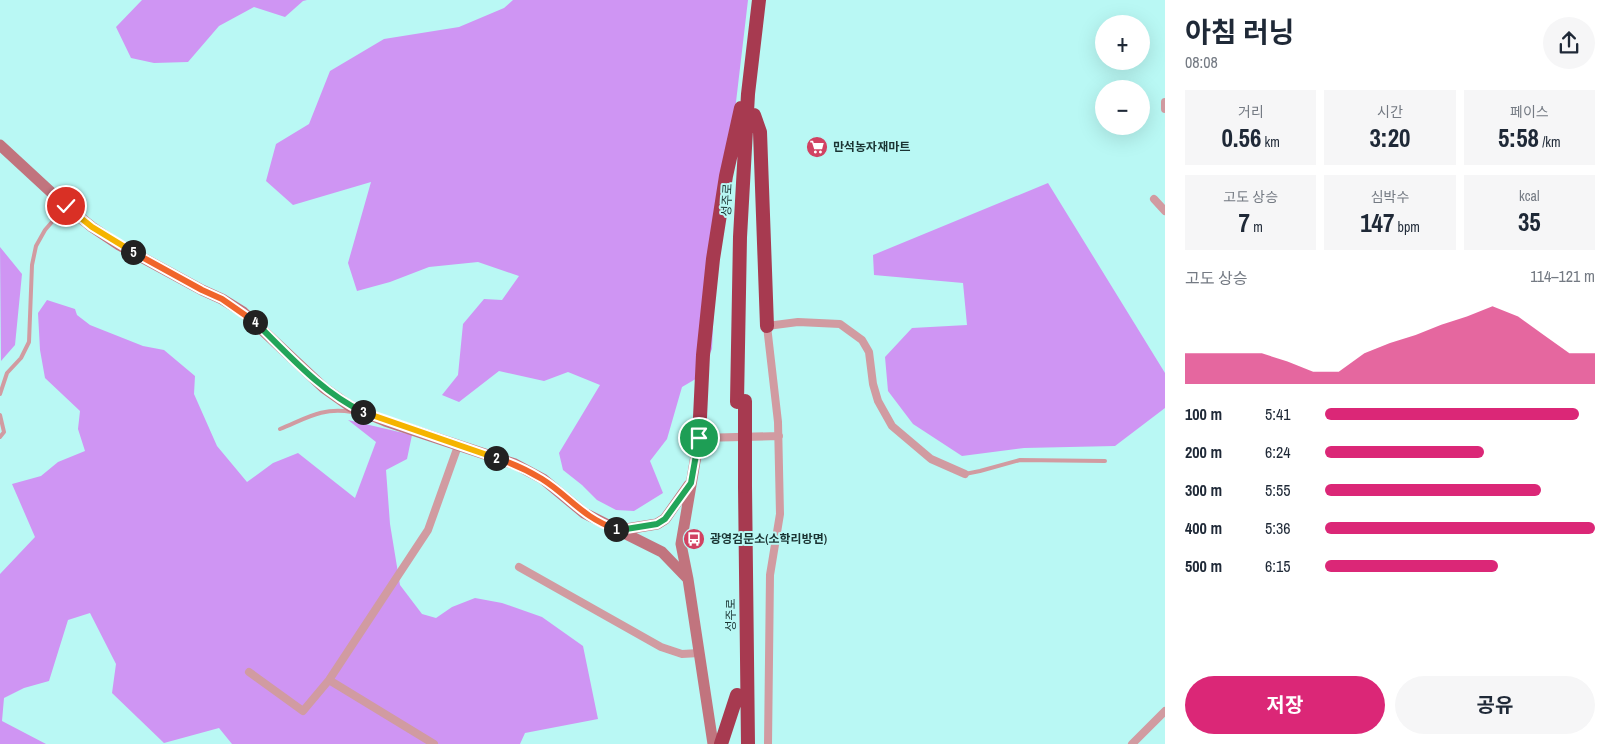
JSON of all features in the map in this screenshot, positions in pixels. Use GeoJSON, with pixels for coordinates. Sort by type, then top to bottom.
{"type":"FeatureCollection","features":[{"type":"Feature","properties":{"kind":"highway","name":"성주로"},"geometry":{"type":"LineString","coordinates":[[741,401],[740,236],[748,94],[759,0]]}},
{"type":"Feature","properties":{"kind":"highway","name":"성주로"},"geometry":{"type":"LineString","coordinates":[[741,401],[745,336],[748,196],[766,0]]}},
{"type":"Feature","properties":{"kind":"highway"},"geometry":{"type":"LineString","coordinates":[[699,438],[704,337],[716,232],[739,110],[748,94]]}},
{"type":"Feature","properties":{"kind":"highway"},"geometry":{"type":"LineString","coordinates":[[754,115],[760,132],[767,326]]}},
{"type":"Feature","properties":{"kind":"highway"},"geometry":{"type":"LineString","coordinates":[[741,401],[741,487]]}},
{"type":"Feature","properties":{"kind":"highway","name":"성주로"},"geometry":{"type":"LineString","coordinates":[[738,744],[737,695],[741,487]]}},
{"type":"Feature","properties":{"kind":"highway","name":"성주로"},"geometry":{"type":"LineString","coordinates":[[741,487],[748,744]]}},
{"type":"Feature","properties":{"kind":"highway"},"geometry":{"type":"LineString","coordinates":[[721,744],[737,695]]}},
{"type":"Feature","properties":{"kind":"street"},"geometry":{"type":"LineString","coordinates":[[1165,102],[1165,109]]}},
{"type":"Feature","properties":{"kind":"street"},"geometry":{"type":"LineString","coordinates":[[0,145],[66,206],[119,245],[243,312],[324,388],[351,407],[458,446],[515,464],[543,479],[584,513],[599,522],[620,530],[662,552],[688,580]]}},
{"type":"Feature","properties":{"kind":"street"},"geometry":{"type":"LineString","coordinates":[[1154,199],[1165,210]]}},
{"type":"Feature","properties":{"kind":"street"},"geometry":{"type":"LineString","coordinates":[[768,744],[770,575],[780,514],[779,436],[767,326],[798,322],[840,324],[862,340],[869,352],[873,384],[878,401],[892,426],[931,459],[965,474]]}},
{"type":"Feature","properties":{"kind":"street"},"geometry":{"type":"LineString","coordinates":[[713,744],[681,544],[699,438],[779,436]]}},
{"type":"Feature","properties":{"kind":"street"},"geometry":{"type":"LineString","coordinates":[[249,672],[303,711],[329,680],[428,530],[458,446]]}},
{"type":"Feature","properties":{"kind":"street"},"geometry":{"type":"LineString","coordinates":[[620,530],[657,524],[665,519],[691,483]]}},
{"type":"Feature","properties":{"kind":"street"},"geometry":{"type":"LineString","coordinates":[[519,567],[661,648],[682,654],[699,653]]}},
{"type":"Feature","properties":{"kind":"street"},"geometry":{"type":"LineString","coordinates":[[329,680],[434,744]]}},
{"type":"Feature","properties":{"kind":"street"},"geometry":{"type":"LineString","coordinates":[[1132,744],[1165,711]]}},
{"type":"Feature","properties":{"kind":"lane"},"geometry":{"type":"LineString","coordinates":[[0,394],[8,372],[20,358],[29,342],[32,265],[36,246],[45,230],[66,206]]}},
{"type":"Feature","properties":{"kind":"lane"},"geometry":{"type":"LineString","coordinates":[[280,430],[319,413],[337,410],[369,415]]}},
{"type":"Feature","properties":{"kind":"lane"},"geometry":{"type":"LineString","coordinates":[[0,415],[4,432],[0,437]]}},
{"type":"Feature","properties":{"kind":"lane"},"geometry":{"type":"LineString","coordinates":[[965,474],[980,472],[1020,460],[1105,461]]}},
{"type":"Feature","properties":{"kind":"shaded area"},"geometry":{"type":"Polygon","coordinates":[[[142,0],[307,0],[303,1],[285,17],[254,7],[219,26],[188,62],[154,63],[131,58],[116,27],[142,0]]]}},
{"type":"Feature","properties":{"kind":"shaded area"},"geometry":{"type":"Polygon","coordinates":[[[513,0],[748,0],[716,261],[712,349],[699,377],[682,387],[667,439],[650,461],[663,493],[634,511],[616,510],[597,500],[563,470],[559,453],[600,385],[568,372],[544,381],[499,371],[459,402],[442,395],[458,375],[463,324],[484,299],[502,300],[519,276],[478,262],[429,267],[390,282],[357,291],[348,263],[371,182],[293,205],[266,181],[276,144],[309,124],[330,71],[384,39],[459,27],[504,8],[513,0]]]}},
{"type":"Feature","properties":{"kind":"shaded area"},"geometry":{"type":"Polygon","coordinates":[[[1048,183],[1165,373],[1165,408],[1115,446],[1024,448],[962,456],[913,424],[888,391],[885,357],[912,328],[967,325],[963,283],[874,275],[873,255],[1048,183]]]}},
{"type":"Feature","properties":{"kind":"shaded area"},"geometry":{"type":"Polygon","coordinates":[[[0,247],[22,274],[15,345],[1,361],[0,247]]]}},
{"type":"Feature","properties":{"kind":"shaded area"},"geometry":{"type":"Polygon","coordinates":[[[47,300],[75,309],[77,315],[90,325],[143,346],[164,350],[195,376],[194,394],[217,446],[247,482],[273,463],[298,453],[355,498],[376,442],[348,420],[412,435],[407,459],[386,470],[390,524],[400,585],[422,614],[436,618],[452,607],[475,598],[502,603],[542,617],[583,646],[598,719],[525,733],[520,744],[232,744],[219,728],[164,743],[112,693],[116,664],[90,613],[68,620],[49,681],[24,688],[4,698],[2,721],[46,744],[0,744],[0,574],[35,537],[12,484],[41,476],[58,462],[85,451],[78,429],[80,411],[45,378],[40,350],[38,313],[47,300]]]}},
{"type":"Feature","properties":{"kind":"place","name":"만석농자재마트"},"geometry":{"type":"Point","coordinates":[817,147]}},
{"type":"Feature","properties":{"kind":"place","name":"광영검문소(소학리방면)"},"geometry":{"type":"Point","coordinates":[694,539]}},
{"type":"Feature","properties":{"kind":"route"},"geometry":{"type":"LineString","coordinates":[[66,206],[92,227],[119,245],[243,312],[324,388],[351,407],[385,421],[515,464],[543,479],[584,513],[610,527],[620,530],[657,524],[665,519],[691,483],[699,438]]}}]}
